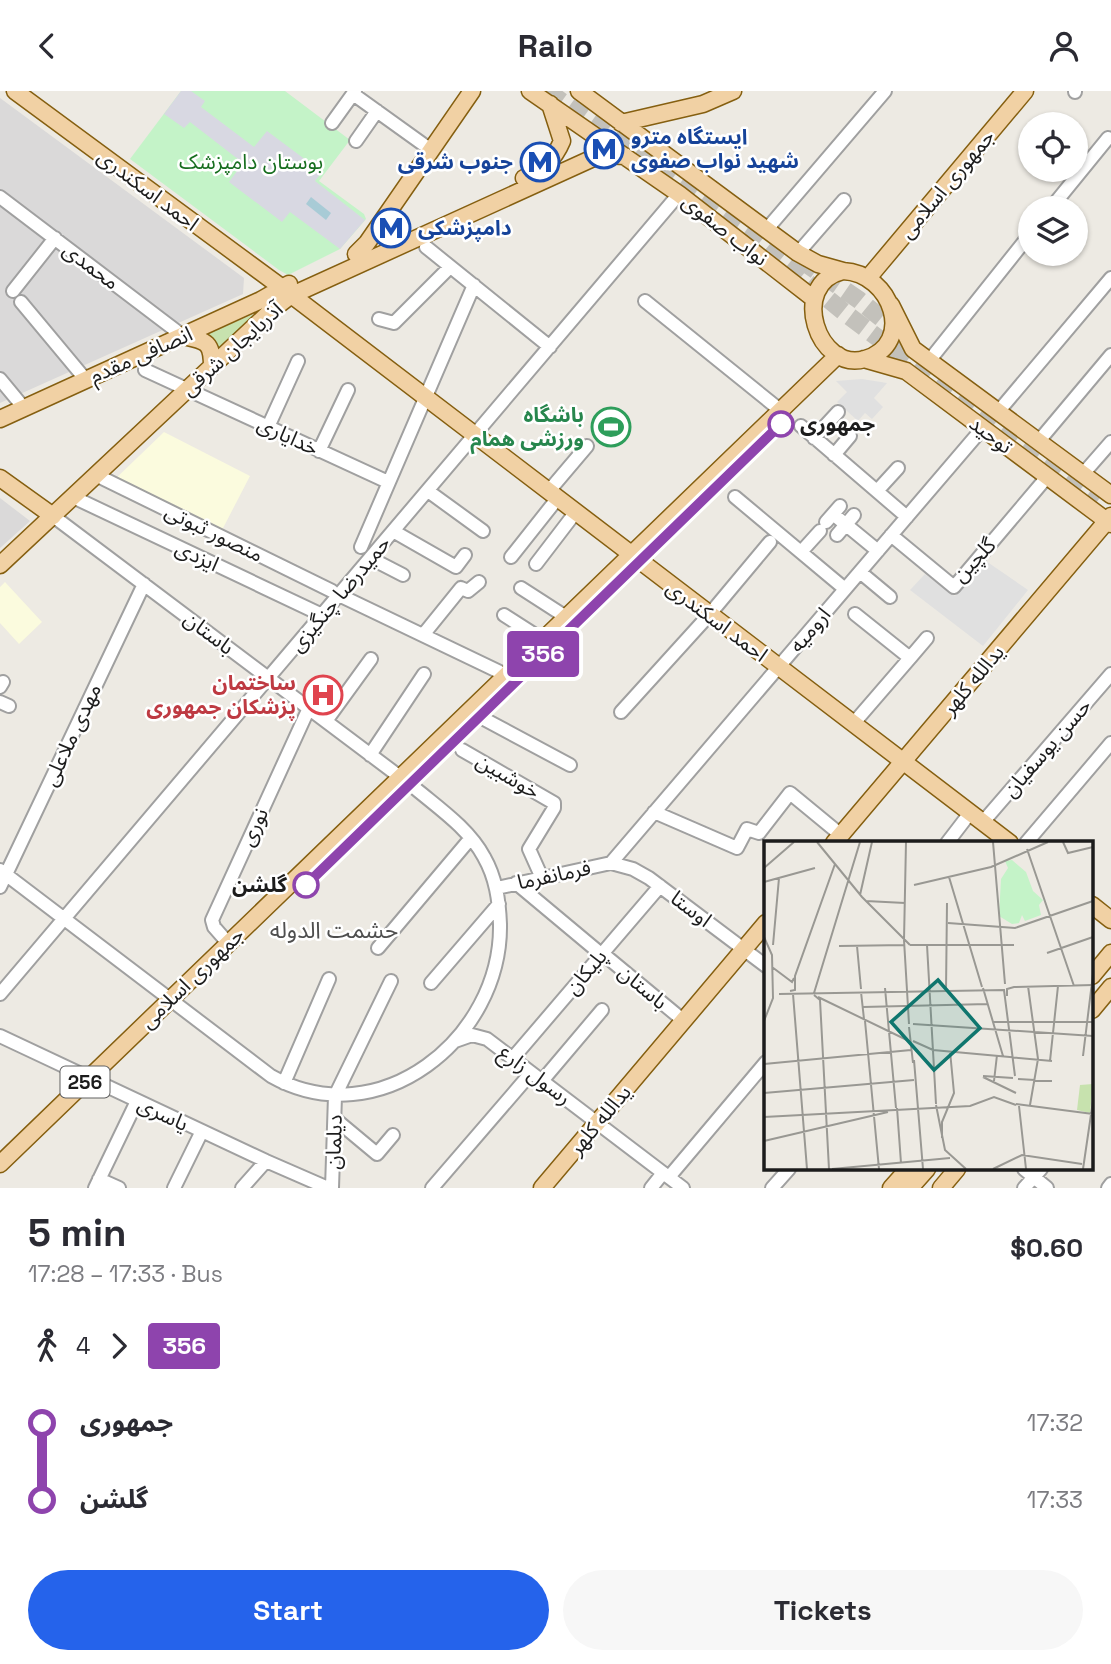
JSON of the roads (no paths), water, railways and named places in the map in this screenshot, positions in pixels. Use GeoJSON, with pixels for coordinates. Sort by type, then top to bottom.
{"type":"FeatureCollection","features":[{"type":"Feature","properties":{"kind":"main road"},"geometry":{"type":"LineString","coordinates":[[356,254],[367,243],[472,91]]}},
{"type":"Feature","properties":{"kind":"main road","name":"نواب صفوی"},"geometry":{"type":"LineString","coordinates":[[530,91],[679,194],[814,299]]}},
{"type":"Feature","properties":{"kind":"main road","name":"نواب صفوی"},"geometry":{"type":"LineString","coordinates":[[579,91],[798,253],[818,264],[843,271]]}},
{"type":"Feature","properties":{"kind":"main road"},"geometry":{"type":"LineString","coordinates":[[586,91],[597,104]]}},
{"type":"Feature","properties":{"kind":"main road"},"geometry":{"type":"LineString","coordinates":[[621,123],[703,104],[707,96],[733,91]]}},
{"type":"Feature","properties":{"kind":"main road","name":"جمهوری اسلامی"},"geometry":{"type":"LineString","coordinates":[[868,278],[1025,91]]}},
{"type":"Feature","properties":{"kind":"main road","name":"احمد اسکندری"},"geometry":{"type":"LineString","coordinates":[[18,92],[286,292],[1007,841]]}},
{"type":"Feature","properties":{"kind":"main road","name":"آذربایجان شرقی"},"geometry":{"type":"LineString","coordinates":[[0,565],[212,367],[286,292],[356,254],[538,172],[553,158],[562,141],[550,104]]}},
{"type":"Feature","properties":{"kind":"main road","name":"آذربایجان شرقی"},"geometry":{"type":"LineString","coordinates":[[286,292],[591,159],[605,155],[625,156]]}},
{"type":"Feature","properties":{"kind":"main road"},"geometry":{"type":"LineString","coordinates":[[704,213],[720,194]]}},
{"type":"Feature","properties":{"kind":"main road"},"geometry":{"type":"LineString","coordinates":[[843,271],[855,272],[868,278],[880,287],[891,305],[893,320],[890,337],[878,352],[864,359],[853,360],[838,355],[825,343],[813,313],[814,299],[827,278],[843,271]]}},
{"type":"Feature","properties":{"kind":"main road","name":"انصافی مقدم"},"geometry":{"type":"LineString","coordinates":[[0,419],[261,300],[286,292]]}},
{"type":"Feature","properties":{"kind":"main road","name":"توحید"},"geometry":{"type":"LineString","coordinates":[[891,305],[913,349],[1111,495]]}},
{"type":"Feature","properties":{"kind":"main road"},"geometry":{"type":"LineString","coordinates":[[183,335],[209,345],[212,367]]}},
{"type":"Feature","properties":{"kind":"main road","name":"جمهوری اسلامی"},"geometry":{"type":"LineString","coordinates":[[0,1164],[94,1081],[169,1000],[838,355]]}},
{"type":"Feature","properties":{"kind":"main road","name":"توحید"},"geometry":{"type":"LineString","coordinates":[[864,359],[906,371],[1047,477],[1110,520]]}},
{"type":"Feature","properties":{"kind":"main road","name":"باستان"},"geometry":{"type":"LineString","coordinates":[[0,478],[53,516]]}},
{"type":"Feature","properties":{"kind":"main road","name":"یدالله کلهر"},"geometry":{"type":"LineString","coordinates":[[838,839],[1110,520]]}},
{"type":"Feature","properties":{"kind":"main road"},"geometry":{"type":"LineString","coordinates":[[1094,907],[1111,920]]}},
{"type":"Feature","properties":{"kind":"main road","name":"یدالله کلهر"},"geometry":{"type":"LineString","coordinates":[[542,1188],[764,925]]}},
{"type":"Feature","properties":{"kind":"main road"},"geometry":{"type":"LineString","coordinates":[[1094,974],[1111,953]]}},
{"type":"Feature","properties":{"kind":"main road"},"geometry":{"type":"LineString","coordinates":[[1094,1008],[1111,988]]}},
{"type":"Feature","properties":{"kind":"main road"},"geometry":{"type":"LineString","coordinates":[[891,1188],[906,1171]]}},
{"type":"Feature","properties":{"kind":"main road"},"geometry":{"type":"LineString","coordinates":[[911,1188],[925,1171]]}},
{"type":"Feature","properties":{"kind":"main road"},"geometry":{"type":"LineString","coordinates":[[941,1188],[955,1171]]}},
{"type":"Feature","properties":{"kind":"street"},"geometry":{"type":"LineString","coordinates":[[767,229],[885,91]]}},
{"type":"Feature","properties":{"kind":"street"},"geometry":{"type":"LineString","coordinates":[[332,123],[354,93],[432,150]]}},
{"type":"Feature","properties":{"kind":"street"},"geometry":{"type":"LineString","coordinates":[[356,141],[377,111]]}},
{"type":"Feature","properties":{"kind":"street"},"geometry":{"type":"LineString","coordinates":[[1061,196],[1108,138]]}},
{"type":"Feature","properties":{"kind":"street","name":"حمیدرضا چنگیزی"},"geometry":{"type":"LineString","coordinates":[[0,994],[322,615],[336,593],[428,491],[679,194]]}},
{"type":"Feature","properties":{"kind":"street","name":"محمدی"},"geometry":{"type":"LineString","coordinates":[[0,197],[183,335]]}},
{"type":"Feature","properties":{"kind":"street"},"geometry":{"type":"LineString","coordinates":[[798,253],[844,200]]}},
{"type":"Feature","properties":{"kind":"street"},"geometry":{"type":"LineString","coordinates":[[55,239],[17,297],[86,380]]}},
{"type":"Feature","properties":{"kind":"street"},"geometry":{"type":"LineString","coordinates":[[426,247],[550,347]]}},
{"type":"Feature","properties":{"kind":"street"},"geometry":{"type":"LineString","coordinates":[[929,361],[1018,249]]}},
{"type":"Feature","properties":{"kind":"street"},"geometry":{"type":"LineString","coordinates":[[379,319],[394,323],[450,267]]}},
{"type":"Feature","properties":{"kind":"street"},"geometry":{"type":"LineString","coordinates":[[998,412],[1111,278]]}},
{"type":"Feature","properties":{"kind":"street"},"geometry":{"type":"LineString","coordinates":[[360,547],[474,285]]}},
{"type":"Feature","properties":{"kind":"street"},"geometry":{"type":"LineString","coordinates":[[645,301],[780,410]]}},
{"type":"Feature","properties":{"kind":"street"},"geometry":{"type":"LineString","coordinates":[[1038,442],[1111,355]]}},
{"type":"Feature","properties":{"kind":"street"},"geometry":{"type":"LineString","coordinates":[[268,427],[298,361]]}},
{"type":"Feature","properties":{"kind":"street","name":"خدایاری"},"geometry":{"type":"LineString","coordinates":[[145,370],[388,482]]}},
{"type":"Feature","properties":{"kind":"street"},"geometry":{"type":"LineString","coordinates":[[0,379],[24,408]]}},
{"type":"Feature","properties":{"kind":"street"},"geometry":{"type":"LineString","coordinates":[[319,450],[348,390]]}},
{"type":"Feature","properties":{"kind":"street"},"geometry":{"type":"LineString","coordinates":[[814,438],[838,412]]}},
{"type":"Feature","properties":{"kind":"street"},"geometry":{"type":"LineString","coordinates":[[801,426],[907,517]]}},
{"type":"Feature","properties":{"kind":"street","name":"ارومیه"},"geometry":{"type":"LineString","coordinates":[[611,863],[982,429]]}},
{"type":"Feature","properties":{"kind":"street"},"geometry":{"type":"LineString","coordinates":[[834,455],[850,436]]}},
{"type":"Feature","properties":{"kind":"street"},"geometry":{"type":"LineString","coordinates":[[1083,474],[1111,442]]}},
{"type":"Feature","properties":{"kind":"street"},"geometry":{"type":"LineString","coordinates":[[511,557],[586,446]]}},
{"type":"Feature","properties":{"kind":"street"},"geometry":{"type":"LineString","coordinates":[[877,491],[898,468]]}},
{"type":"Feature","properties":{"kind":"street","name":"منصور ثبوتی"},"geometry":{"type":"LineString","coordinates":[[96,475],[506,675]]}},
{"type":"Feature","properties":{"kind":"street","name":"گلچین"},"geometry":{"type":"LineString","coordinates":[[891,535],[954,587],[1047,477]]}},
{"type":"Feature","properties":{"kind":"street"},"geometry":{"type":"LineString","coordinates":[[428,491],[483,531]]}},
{"type":"Feature","properties":{"kind":"street","name":"ایزدی"},"geometry":{"type":"LineString","coordinates":[[72,497],[322,615]]}},
{"type":"Feature","properties":{"kind":"street"},"geometry":{"type":"LineString","coordinates":[[735,497],[845,589]]}},
{"type":"Feature","properties":{"kind":"street"},"geometry":{"type":"LineString","coordinates":[[536,564],[575,513]]}},
{"type":"Feature","properties":{"kind":"street","name":"باستان"},"geometry":{"type":"LineString","coordinates":[[53,516],[416,789],[451,818],[483,855],[497,888],[500,940],[493,975],[481,1002],[454,1042],[427,1066],[401,1081],[372,1090],[335,1096]]}},
{"type":"Feature","properties":{"kind":"street"},"geometry":{"type":"LineString","coordinates":[[801,552],[829,518],[850,519],[878,551]]}},
{"type":"Feature","properties":{"kind":"street"},"geometry":{"type":"LineString","coordinates":[[837,535],[850,519]]}},
{"type":"Feature","properties":{"kind":"street"},"geometry":{"type":"LineString","coordinates":[[393,531],[456,567],[466,555]]}},
{"type":"Feature","properties":{"kind":"street"},"geometry":{"type":"LineString","coordinates":[[621,712],[709,615],[770,542]]}},
{"type":"Feature","properties":{"kind":"street"},"geometry":{"type":"LineString","coordinates":[[370,558],[403,575]]}},
{"type":"Feature","properties":{"kind":"street"},"geometry":{"type":"LineString","coordinates":[[860,572],[890,597]]}},
{"type":"Feature","properties":{"kind":"street"},"geometry":{"type":"LineString","coordinates":[[423,635],[461,588],[468,591],[479,582]]}},
{"type":"Feature","properties":{"kind":"street","name":"مهدی ملاعلی"},"geometry":{"type":"LineString","coordinates":[[2,877],[144,584]]}},
{"type":"Feature","properties":{"kind":"street"},"geometry":{"type":"LineString","coordinates":[[521,588],[566,617]]}},
{"type":"Feature","properties":{"kind":"street"},"geometry":{"type":"LineString","coordinates":[[504,614],[543,640]]}},
{"type":"Feature","properties":{"kind":"street"},"geometry":{"type":"LineString","coordinates":[[855,614],[910,658]]}},
{"type":"Feature","properties":{"kind":"street"},"geometry":{"type":"LineString","coordinates":[[853,724],[927,638]]}},
{"type":"Feature","properties":{"kind":"street"},"geometry":{"type":"LineString","coordinates":[[326,722],[371,659]]}},
{"type":"Feature","properties":{"kind":"street"},"geometry":{"type":"LineString","coordinates":[[370,755],[424,674]]}},
{"type":"Feature","properties":{"kind":"street","name":"حسن یوسفیان"},"geometry":{"type":"LineString","coordinates":[[949,841],[977,818],[1111,674]]}},
{"type":"Feature","properties":{"kind":"street","name":"نوری"},"geometry":{"type":"LineString","coordinates":[[228,943],[214,927],[212,920],[309,709]]}},
{"type":"Feature","properties":{"kind":"street"},"geometry":{"type":"LineString","coordinates":[[469,711],[570,765]]}},
{"type":"Feature","properties":{"kind":"street"},"geometry":{"type":"LineString","coordinates":[[1028,841],[1111,743]]}},
{"type":"Feature","properties":{"kind":"street","name":"خوشبین"},"geometry":{"type":"LineString","coordinates":[[462,750],[554,803],[554,808],[529,849],[542,878]]}},
{"type":"Feature","properties":{"kind":"street"},"geometry":{"type":"LineString","coordinates":[[654,812],[737,848],[747,829],[759,833],[794,788],[838,839]]}},
{"type":"Feature","properties":{"kind":"street"},"geometry":{"type":"LineString","coordinates":[[378,948],[470,839]]}},
{"type":"Feature","properties":{"kind":"street","name":"فرمانفرما"},"geometry":{"type":"LineString","coordinates":[[497,888],[611,863]]}},
{"type":"Feature","properties":{"kind":"street","name":"اوستا"},"geometry":{"type":"LineString","coordinates":[[611,863],[633,869],[660,886],[764,965]]}},
{"type":"Feature","properties":{"kind":"street"},"geometry":{"type":"LineString","coordinates":[[2,877],[64,919],[271,1076],[313,1093],[335,1096],[391,981]]}},
{"type":"Feature","properties":{"kind":"street","name":"باستان"},"geometry":{"type":"LineString","coordinates":[[516,883],[684,1021]]}},
{"type":"Feature","properties":{"kind":"street","name":"پلیکان"},"geometry":{"type":"LineString","coordinates":[[513,1058],[660,886]]}},
{"type":"Feature","properties":{"kind":"street"},"geometry":{"type":"LineString","coordinates":[[431,983],[499,904]]}},
{"type":"Feature","properties":{"kind":"street"},"geometry":{"type":"LineString","coordinates":[[284,1083],[329,979]]}},
{"type":"Feature","properties":{"kind":"street"},"geometry":{"type":"LineString","coordinates":[[481,1002],[480,1023],[487,1039]]}},
{"type":"Feature","properties":{"kind":"street"},"geometry":{"type":"LineString","coordinates":[[432,1188],[602,1010]]}},
{"type":"Feature","properties":{"kind":"street"},"geometry":{"type":"LineString","coordinates":[[454,1042],[472,1035],[487,1039]]}},
{"type":"Feature","properties":{"kind":"street","name":"یاسری"},"geometry":{"type":"LineString","coordinates":[[0,1036],[265,1161],[330,1188]]}},
{"type":"Feature","properties":{"kind":"street","name":"رسول زارع"},"geometry":{"type":"LineString","coordinates":[[487,1039],[683,1188]]}},
{"type":"Feature","properties":{"kind":"street"},"geometry":{"type":"LineString","coordinates":[[651,1188],[666,1175],[764,1064]]}},
{"type":"Feature","properties":{"kind":"street","name":"دیلمان"},"geometry":{"type":"LineString","coordinates":[[330,1188],[335,1096]]}},
{"type":"Feature","properties":{"kind":"street"},"geometry":{"type":"LineString","coordinates":[[119,1188],[97,1183],[137,1101]]}},
{"type":"Feature","properties":{"kind":"street"},"geometry":{"type":"LineString","coordinates":[[335,1119],[377,1154],[393,1135]]}},
{"type":"Feature","properties":{"kind":"street"},"geometry":{"type":"LineString","coordinates":[[174,1188],[202,1131]]}},
{"type":"Feature","properties":{"kind":"street"},"geometry":{"type":"LineString","coordinates":[[242,1188],[265,1161]]}},
{"type":"Feature","properties":{"kind":"street"},"geometry":{"type":"LineString","coordinates":[[772,1188],[787,1171]]}},
{"type":"Feature","properties":{"kind":"street"},"geometry":{"type":"LineString","coordinates":[[1024,1188],[1033,1172],[1046,1188]]}},
{"type":"Feature","properties":{"kind":"water"},"geometry":{"type":"Polygon","coordinates":[[[311,197],[331,213],[326,220],[306,204],[311,197]]]}},
{"type":"Feature","properties":{"kind":"tunnel"},"geometry":{"type":"LineString","coordinates":[[547,91],[751,237],[849,316],[1096,503]]}},
{"type":"Feature","properties":{"kind":"tunnel"},"geometry":{"type":"LineString","coordinates":[[801,260],[859,300],[902,335]]}},
{"type":"Feature","properties":{"kind":"place","name":"ایستگاه مترو شهید نواب صفوی"},"geometry":{"type":"Point","coordinates":[604,149]}},
{"type":"Feature","properties":{"kind":"place","name":"جنوب شرقی"},"geometry":{"type":"Point","coordinates":[540,162]}},
{"type":"Feature","properties":{"kind":"place","name":"دامپزشکی"},"geometry":{"type":"Point","coordinates":[391,228]}},
{"type":"Feature","properties":{"kind":"place","name":"جمهوری"},"geometry":{"type":"Point","coordinates":[781,424]}},
{"type":"Feature","properties":{"kind":"place","name":"باشگاه ورزشی همام"},"geometry":{"type":"Point","coordinates":[611,427]}},
{"type":"Feature","properties":{"kind":"place","name":"ساختمان پزشکان جمهوری"},"geometry":{"type":"Point","coordinates":[323,695]}},
{"type":"Feature","properties":{"kind":"place","name":"گلشن"},"geometry":{"type":"Point","coordinates":[306,885]}},
{"type":"Feature","properties":{"kind":"district","name":"حشمت الدوله"},"geometry":{"type":"Point","coordinates":[334,930]}},
{"type":"Feature","properties":{"kind":"park label","name":"بوستان دامپزشک"},"geometry":{"type":"Point","coordinates":[251,162]}}]}
